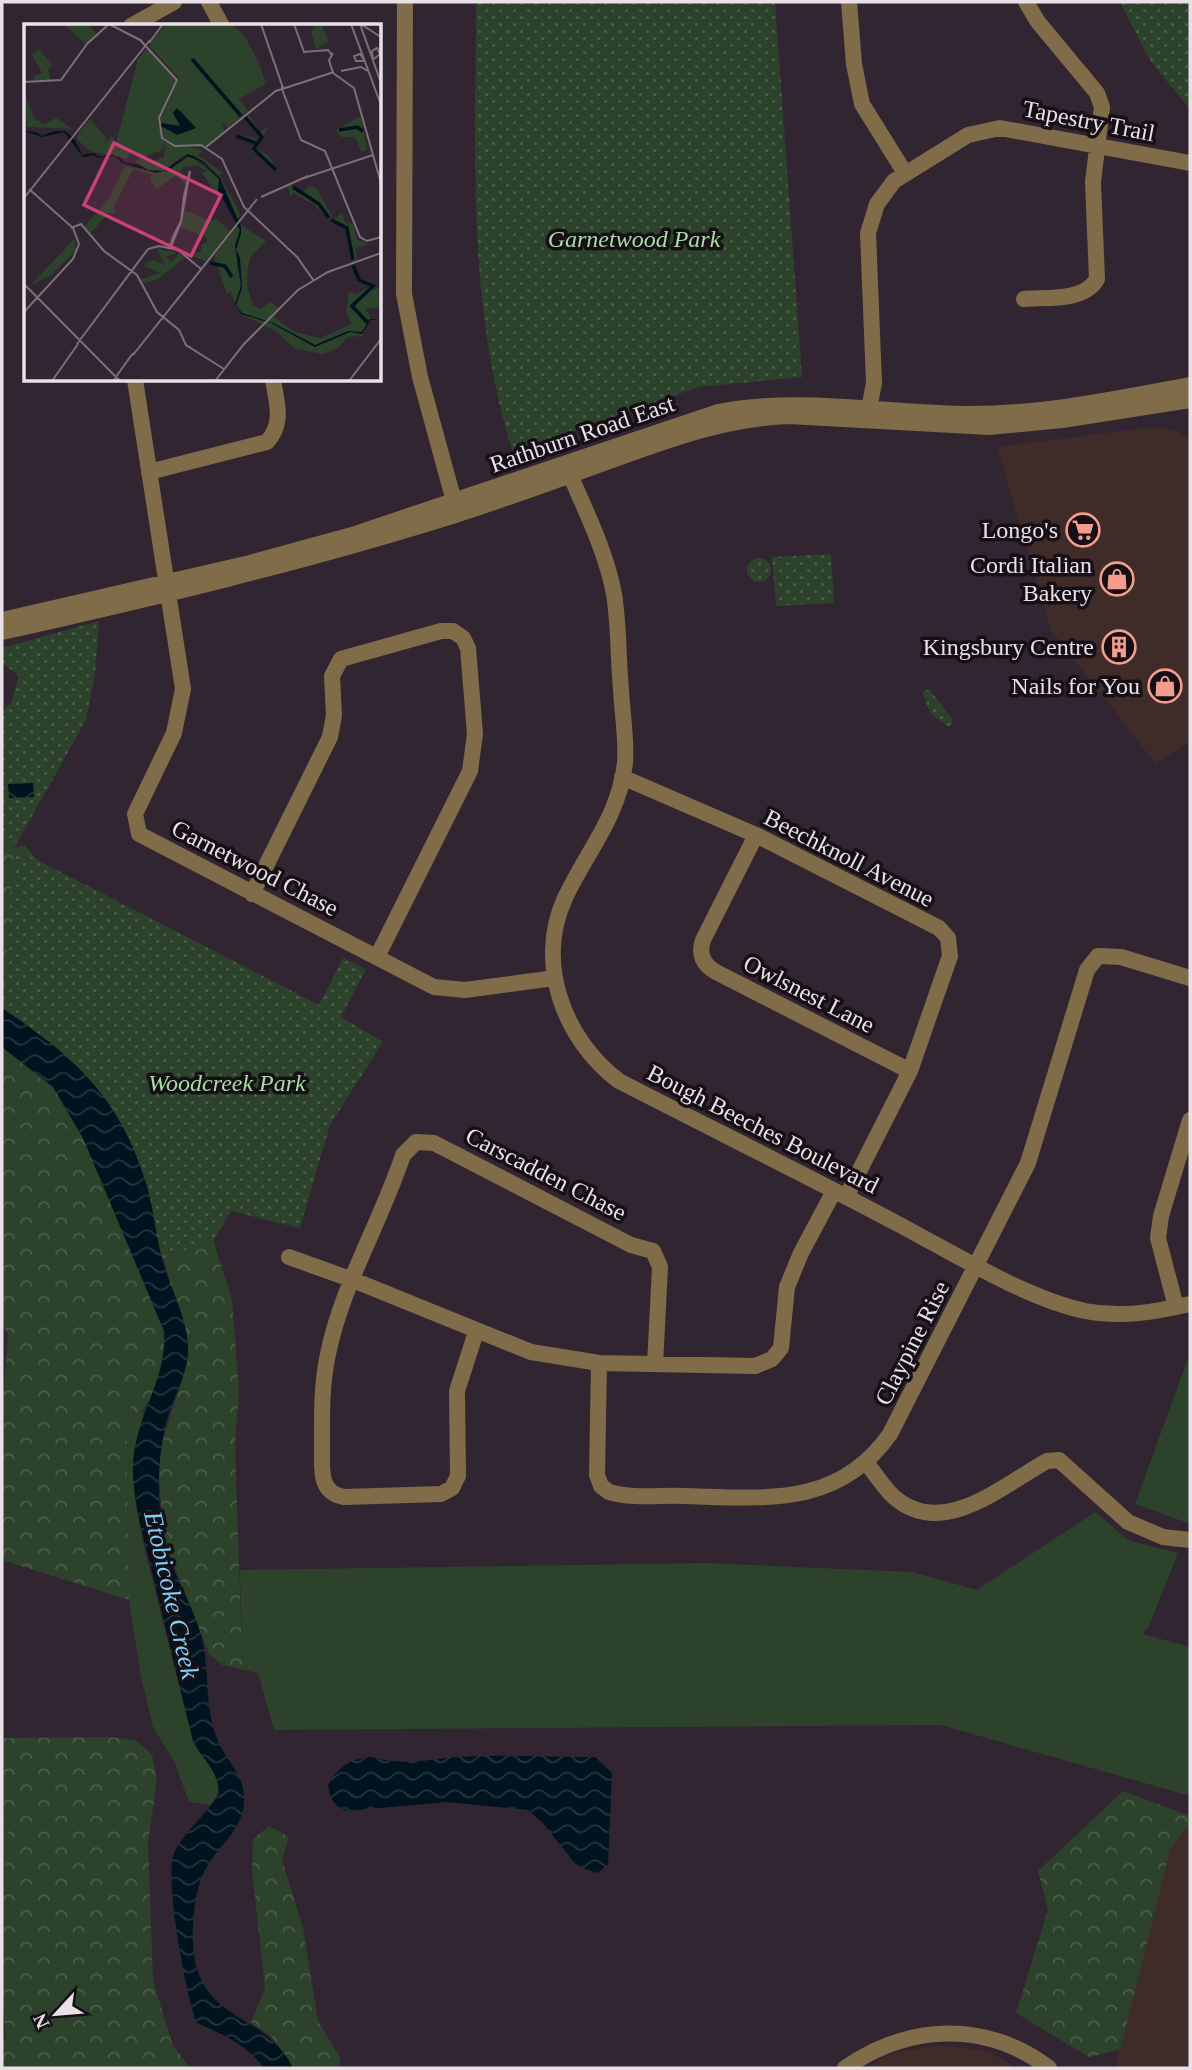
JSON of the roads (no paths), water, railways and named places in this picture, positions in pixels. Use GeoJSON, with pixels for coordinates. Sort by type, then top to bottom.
{"type":"FeatureCollection","features":[{"type":"Feature","properties":{"kind":"street"},"geometry":{"type":"LineString","coordinates":[[135,24],[174,2]]}},
{"type":"Feature","properties":{"kind":"street"},"geometry":{"type":"LineString","coordinates":[[209,2],[221,24]]}},
{"type":"Feature","properties":{"kind":"street"},"geometry":{"type":"LineString","coordinates":[[405,2],[404,294],[420,377],[456,509]]}},
{"type":"Feature","properties":{"kind":"street"},"geometry":{"type":"LineString","coordinates":[[849,2],[859,95],[867,116],[905,173]]}},
{"type":"Feature","properties":{"kind":"street"},"geometry":{"type":"LineString","coordinates":[[1024,299],[1079,294],[1090,289],[1097,279],[1093,219],[1096,145],[1102,107],[1098,96],[1038,22],[1026,2]]}},
{"type":"Feature","properties":{"kind":"street","name":"Tapestry Trail"},"geometry":{"type":"LineString","coordinates":[[869,409],[874,383],[868,233],[872,215],[883,194],[905,173],[954,142],[985,130],[1025,130],[1190,163]]}},
{"type":"Feature","properties":{"kind":"street","name":"Garnetwood Chase"},"geometry":{"type":"LineString","coordinates":[[135,382],[183,689],[182,706],[174,733],[137,807],[135,825],[144,838],[424,983],[444,989],[465,990],[555,978]]}},
{"type":"Feature","properties":{"kind":"street"},"geometry":{"type":"LineString","coordinates":[[149,472],[267,442],[277,431],[279,414],[273,382]]}},
{"type":"Feature","properties":{"kind":"street","name":"Rathburn Road East"},"geometry":{"type":"LineString","coordinates":[[568,470],[699,417],[745,407],[782,404],[1017,414],[1190,385]]}},
{"type":"Feature","properties":{"kind":"street","name":"Rathburn Road East"},"geometry":{"type":"LineString","coordinates":[[2,620],[297,562],[568,470],[711,426],[758,417],[808,416],[989,427],[1062,420],[1190,400]]}},
{"type":"Feature","properties":{"kind":"street","name":"Bough Beeches Boulevard"},"geometry":{"type":"LineString","coordinates":[[568,470],[600,550],[614,594],[625,761],[619,801],[561,908],[554,947],[555,978],[564,1011],[574,1031],[594,1059],[610,1074],[977,1265],[1056,1302],[1088,1311],[1132,1314],[1183,1305]]}},
{"type":"Feature","properties":{"kind":"street","name":"Rathburn Road East"},"geometry":{"type":"LineString","coordinates":[[2,632],[169,588]]}},
{"type":"Feature","properties":{"kind":"street"},"geometry":{"type":"LineString","coordinates":[[252,894],[330,737],[334,715],[331,677],[338,662],[351,654],[445,630],[456,633],[465,641],[468,655],[475,734],[470,771],[377,957]]}},
{"type":"Feature","properties":{"kind":"street","name":"Beechknoll Avenue"},"geometry":{"type":"LineString","coordinates":[[289,1257],[531,1352],[599,1363],[755,1366],[775,1356],[783,1339],[787,1287],[801,1253],[840,1194],[910,1071],[950,956],[947,936],[939,928],[756,835],[622,777]]}},
{"type":"Feature","properties":{"kind":"street","name":"Owlsnest Lane"},"geometry":{"type":"LineString","coordinates":[[756,835],[703,940],[701,950],[706,965],[910,1071]]}},
{"type":"Feature","properties":{"kind":"street","name":"Claypine Rise"},"geometry":{"type":"LineString","coordinates":[[599,1363],[597,1475],[601,1486],[611,1493],[780,1497],[834,1483],[867,1463],[899,1418],[1028,1163],[1087,970],[1098,956],[1121,957],[1190,978]]}},
{"type":"Feature","properties":{"kind":"street"},"geometry":{"type":"LineString","coordinates":[[1183,1305],[1158,1238],[1161,1216],[1190,1120]]}},
{"type":"Feature","properties":{"kind":"street","name":"Carscadden Chase"},"geometry":{"type":"LineString","coordinates":[[476,1332],[457,1391],[458,1476],[453,1488],[436,1494],[335,1495],[323,1480],[322,1394],[328,1352],[353,1280],[405,1151],[416,1142],[429,1141],[631,1245],[653,1251],[660,1267],[655,1364]]}},
{"type":"Feature","properties":{"kind":"street"},"geometry":{"type":"LineString","coordinates":[[867,1463],[901,1502],[919,1511],[940,1514],[964,1507],[1046,1461],[1059,1460],[1128,1522],[1163,1537],[1190,1540]]}},
{"type":"Feature","properties":{"kind":"street"},"geometry":{"type":"LineString","coordinates":[[845,2068],[883,2046],[909,2036],[934,2033],[969,2034],[1000,2043],[1033,2056],[1049,2068]]}},
{"type":"Feature","properties":{"kind":"water"},"geometry":{"type":"Polygon","coordinates":[[[33,783],[34,797],[9,798],[8,784],[33,783]]]}},
{"type":"Feature","properties":{"kind":"water","name":"Etobicoke Creek"},"geometry":{"type":"Polygon","coordinates":[[[2,1008],[71,1061],[107,1101],[134,1150],[148,1190],[160,1252],[181,1311],[188,1349],[186,1368],[169,1413],[162,1443],[159,1475],[161,1523],[171,1563],[201,1635],[212,1723],[220,1745],[238,1774],[244,1800],[237,1826],[204,1872],[196,1896],[193,1923],[195,1961],[202,1981],[212,1996],[225,2008],[269,2037],[282,2050],[293,2068],[264,2068],[242,2046],[197,2023],[192,2009],[174,1911],[172,1866],[178,1846],[219,1793],[213,1771],[193,1741],[140,1524],[133,1480],[135,1447],[161,1365],[164,1331],[83,1138],[53,1087],[2,1047],[2,1008]]]}},
{"type":"Feature","properties":{"kind":"water"},"geometry":{"type":"Polygon","coordinates":[[[475,1756],[595,1757],[612,1773],[608,1864],[598,1873],[577,1866],[542,1822],[528,1810],[447,1802],[346,1811],[342,1809],[333,1801],[328,1785],[346,1765],[371,1757],[406,1762],[475,1756]]]}},
{"type":"Feature","properties":{"kind":"place","name":"Longo's"},"geometry":{"type":"Point","coordinates":[1083,530]}},
{"type":"Feature","properties":{"kind":"place","name":"Cordi Italian Bakery"},"geometry":{"type":"Point","coordinates":[1117,579]}},
{"type":"Feature","properties":{"kind":"place","name":"Kingsbury Centre"},"geometry":{"type":"Point","coordinates":[1119,647]}},
{"type":"Feature","properties":{"kind":"place","name":"Nails for You"},"geometry":{"type":"Point","coordinates":[1165,686]}},
{"type":"Feature","properties":{"kind":"park label","name":"Garnetwood Park"},"geometry":{"type":"Point","coordinates":[634,239]}},
{"type":"Feature","properties":{"kind":"park label","name":"Woodcreek Park"},"geometry":{"type":"Point","coordinates":[227,1083]}}]}
